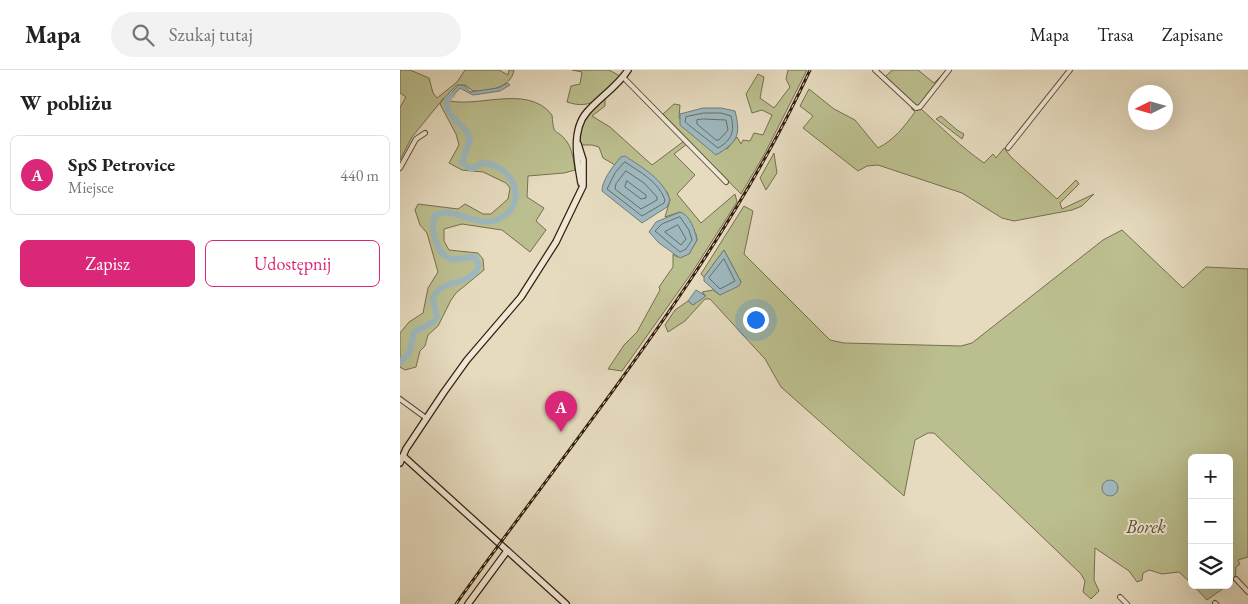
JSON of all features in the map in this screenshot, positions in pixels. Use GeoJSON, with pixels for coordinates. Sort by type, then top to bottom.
{"type":"FeatureCollection","features":[{"type":"Feature","properties":{"kind":"main road"},"geometry":{"type":"LineString","coordinates":[[400,463],[426,418],[466,360],[520,297],[556,242],[582,189],[584,180],[583,160],[578,144],[578,129],[583,117],[624,77],[628,70]]}},
{"type":"Feature","properties":{"kind":"main road"},"geometry":{"type":"LineString","coordinates":[[403,456],[566,604]]}},
{"type":"Feature","properties":{"kind":"main road"},"geometry":{"type":"LineString","coordinates":[[468,604],[507,551]]}},
{"type":"Feature","properties":{"kind":"street"},"geometry":{"type":"LineString","coordinates":[[875,70],[916,108],[920,107],[949,70]]}},
{"type":"Feature","properties":{"kind":"street"},"geometry":{"type":"LineString","coordinates":[[1008,148],[1070,70]]}},
{"type":"Feature","properties":{"kind":"street"},"geometry":{"type":"LineString","coordinates":[[624,77],[726,182]]}},
{"type":"Feature","properties":{"kind":"street"},"geometry":{"type":"LineString","coordinates":[[400,168],[416,139],[425,133]]}},
{"type":"Feature","properties":{"kind":"street"},"geometry":{"type":"LineString","coordinates":[[400,399],[426,418]]}},
{"type":"Feature","properties":{"kind":"street"},"geometry":{"type":"LineString","coordinates":[[1236,579],[1248,592]]}},
{"type":"Feature","properties":{"kind":"street"},"geometry":{"type":"LineString","coordinates":[[1120,597],[1127,604]]}},
{"type":"Feature","properties":{"kind":"green space"},"geometry":{"type":"Polygon","coordinates":[[[400,70],[410,70],[429,78],[433,93],[437,98],[457,82],[465,70],[499,70],[508,75],[509,70],[514,70],[509,81],[492,89],[473,91],[465,85],[457,85],[412,137],[400,160],[400,107],[406,97],[400,93],[400,70]]]}},
{"type":"Feature","properties":{"kind":"green space"},"geometry":{"type":"Polygon","coordinates":[[[572,70],[609,70],[620,76],[603,95],[591,103],[576,104],[567,102],[571,86],[580,84],[582,72],[572,70]]]}},
{"type":"Feature","properties":{"kind":"green space"},"geometry":{"type":"Polygon","coordinates":[[[788,70],[807,70],[764,155],[741,194],[663,114],[674,104],[680,105],[679,118],[727,149],[737,137],[741,144],[743,140],[750,141],[754,133],[763,135],[772,115],[762,110],[752,113],[746,94],[758,74],[764,77],[760,98],[774,108],[790,87],[786,79],[788,70]]]}},
{"type":"Feature","properties":{"kind":"green space"},"geometry":{"type":"Polygon","coordinates":[[[892,70],[918,70],[934,83],[947,70],[919,106],[916,107],[885,77],[892,70]]]}},
{"type":"Feature","properties":{"kind":"green space"},"geometry":{"type":"Polygon","coordinates":[[[809,89],[834,109],[855,120],[878,148],[903,128],[915,112],[911,108],[920,108],[959,144],[984,163],[993,154],[996,158],[1004,148],[1011,157],[1057,199],[1076,180],[1079,184],[1060,203],[1062,209],[1094,194],[1082,206],[1072,210],[1014,221],[1002,218],[962,193],[878,165],[867,166],[858,171],[803,128],[813,116],[800,106],[809,89]]]}},
{"type":"Feature","properties":{"kind":"green space"},"geometry":{"type":"Polygon","coordinates":[[[443,99],[455,102],[469,102],[514,99],[529,100],[541,105],[552,115],[555,130],[569,145],[575,170],[564,173],[528,176],[527,197],[544,208],[536,221],[546,230],[530,252],[502,230],[462,224],[444,229],[444,241],[449,250],[478,253],[483,259],[484,270],[456,293],[438,326],[428,335],[425,346],[420,351],[416,367],[405,370],[400,367],[400,333],[409,322],[423,313],[428,288],[438,272],[427,233],[420,225],[415,210],[418,204],[458,209],[465,204],[483,214],[491,214],[508,199],[510,188],[506,183],[483,172],[462,170],[449,163],[459,145],[456,134],[440,104],[443,99]]]}},
{"type":"Feature","properties":{"kind":"green space"},"geometry":{"type":"Polygon","coordinates":[[[605,99],[605,106],[592,116],[610,127],[652,165],[684,141],[687,144],[674,154],[695,175],[677,194],[701,223],[735,194],[737,202],[693,271],[622,371],[608,369],[624,345],[637,332],[660,290],[659,287],[673,267],[673,254],[677,257],[689,254],[697,240],[696,234],[680,212],[665,217],[670,200],[667,192],[621,157],[615,165],[603,158],[599,147],[580,145],[583,123],[589,114],[605,99]]]}},
{"type":"Feature","properties":{"kind":"green space"},"geometry":{"type":"Polygon","coordinates":[[[941,116],[964,134],[962,139],[936,119],[941,116]]]}},
{"type":"Feature","properties":{"kind":"green space"},"geometry":{"type":"Polygon","coordinates":[[[774,153],[777,173],[766,190],[760,178],[774,153]]]}},
{"type":"Feature","properties":{"kind":"green space","name":"Borek"},"geometry":{"type":"Polygon","coordinates":[[[744,206],[753,211],[744,254],[830,340],[844,343],[961,346],[972,343],[1103,240],[1122,230],[1183,288],[1206,267],[1248,269],[1248,557],[1238,560],[1240,564],[1236,567],[1235,580],[1233,581],[1233,454],[1188,454],[1188,580],[1179,572],[1162,574],[1149,570],[1143,573],[1142,580],[1137,582],[1129,571],[1095,548],[1094,580],[1099,591],[1091,599],[1083,592],[1085,581],[1081,574],[934,433],[928,433],[915,440],[904,496],[781,387],[765,359],[710,299],[705,299],[685,321],[668,332],[665,325],[675,310],[688,301],[693,305],[705,295],[702,292],[713,290],[720,295],[741,282],[724,250],[704,277],[701,274],[744,206]]]}},
{"type":"Feature","properties":{"kind":"green space"},"geometry":{"type":"Polygon","coordinates":[[[1197,589],[1222,589],[1207,600],[1197,589]]]}},
{"type":"Feature","properties":{"kind":"water"},"geometry":{"type":"Polygon","coordinates":[[[508,83],[510,85],[500,91],[473,95],[460,88],[449,100],[445,99],[459,85],[465,86],[470,92],[498,88],[508,83]]]}},
{"type":"Feature","properties":{"kind":"water"},"geometry":{"type":"Polygon","coordinates":[[[703,108],[721,108],[735,111],[738,126],[736,137],[729,146],[716,155],[680,125],[680,114],[703,108]]]}},
{"type":"Feature","properties":{"kind":"water"},"geometry":{"type":"Polygon","coordinates":[[[625,156],[657,180],[663,186],[670,200],[667,207],[642,223],[602,191],[608,173],[621,157],[625,156]]]}},
{"type":"Feature","properties":{"kind":"water"},"geometry":{"type":"Polygon","coordinates":[[[680,212],[687,216],[697,240],[689,254],[680,258],[659,243],[649,232],[656,222],[680,212]]]}},
{"type":"Feature","properties":{"kind":"water"},"geometry":{"type":"Polygon","coordinates":[[[724,250],[741,282],[739,286],[720,295],[704,281],[704,277],[724,250]]]}},
{"type":"Feature","properties":{"kind":"water"},"geometry":{"type":"Polygon","coordinates":[[[696,290],[706,296],[693,305],[688,301],[696,290]]]}},
{"type":"Feature","properties":{"kind":"water"},"geometry":{"type":"Polygon","coordinates":[[[1107,480],[1113,480],[1118,485],[1116,494],[1107,496],[1102,491],[1102,485],[1107,480]]]}},
{"type":"Feature","properties":{"kind":"waterway"},"geometry":{"type":"LineString","coordinates":[[400,363],[410,352],[414,332],[433,322],[437,317],[433,299],[436,292],[469,277],[475,273],[479,266],[475,257],[452,259],[442,253],[434,234],[435,215],[450,213],[481,221],[496,220],[507,214],[513,206],[516,197],[515,187],[503,170],[494,165],[482,163],[471,169],[462,163],[470,138],[449,111],[447,99],[452,95]]}},
{"type":"Feature","properties":{"kind":"railway"},"geometry":{"type":"LineString","coordinates":[[456,604],[599,410],[691,279],[734,211],[774,142],[810,70]]}},
{"type":"Feature","properties":{"kind":"place","name":"SpS Petrovice"},"geometry":{"type":"Point","coordinates":[561,432]}}]}
